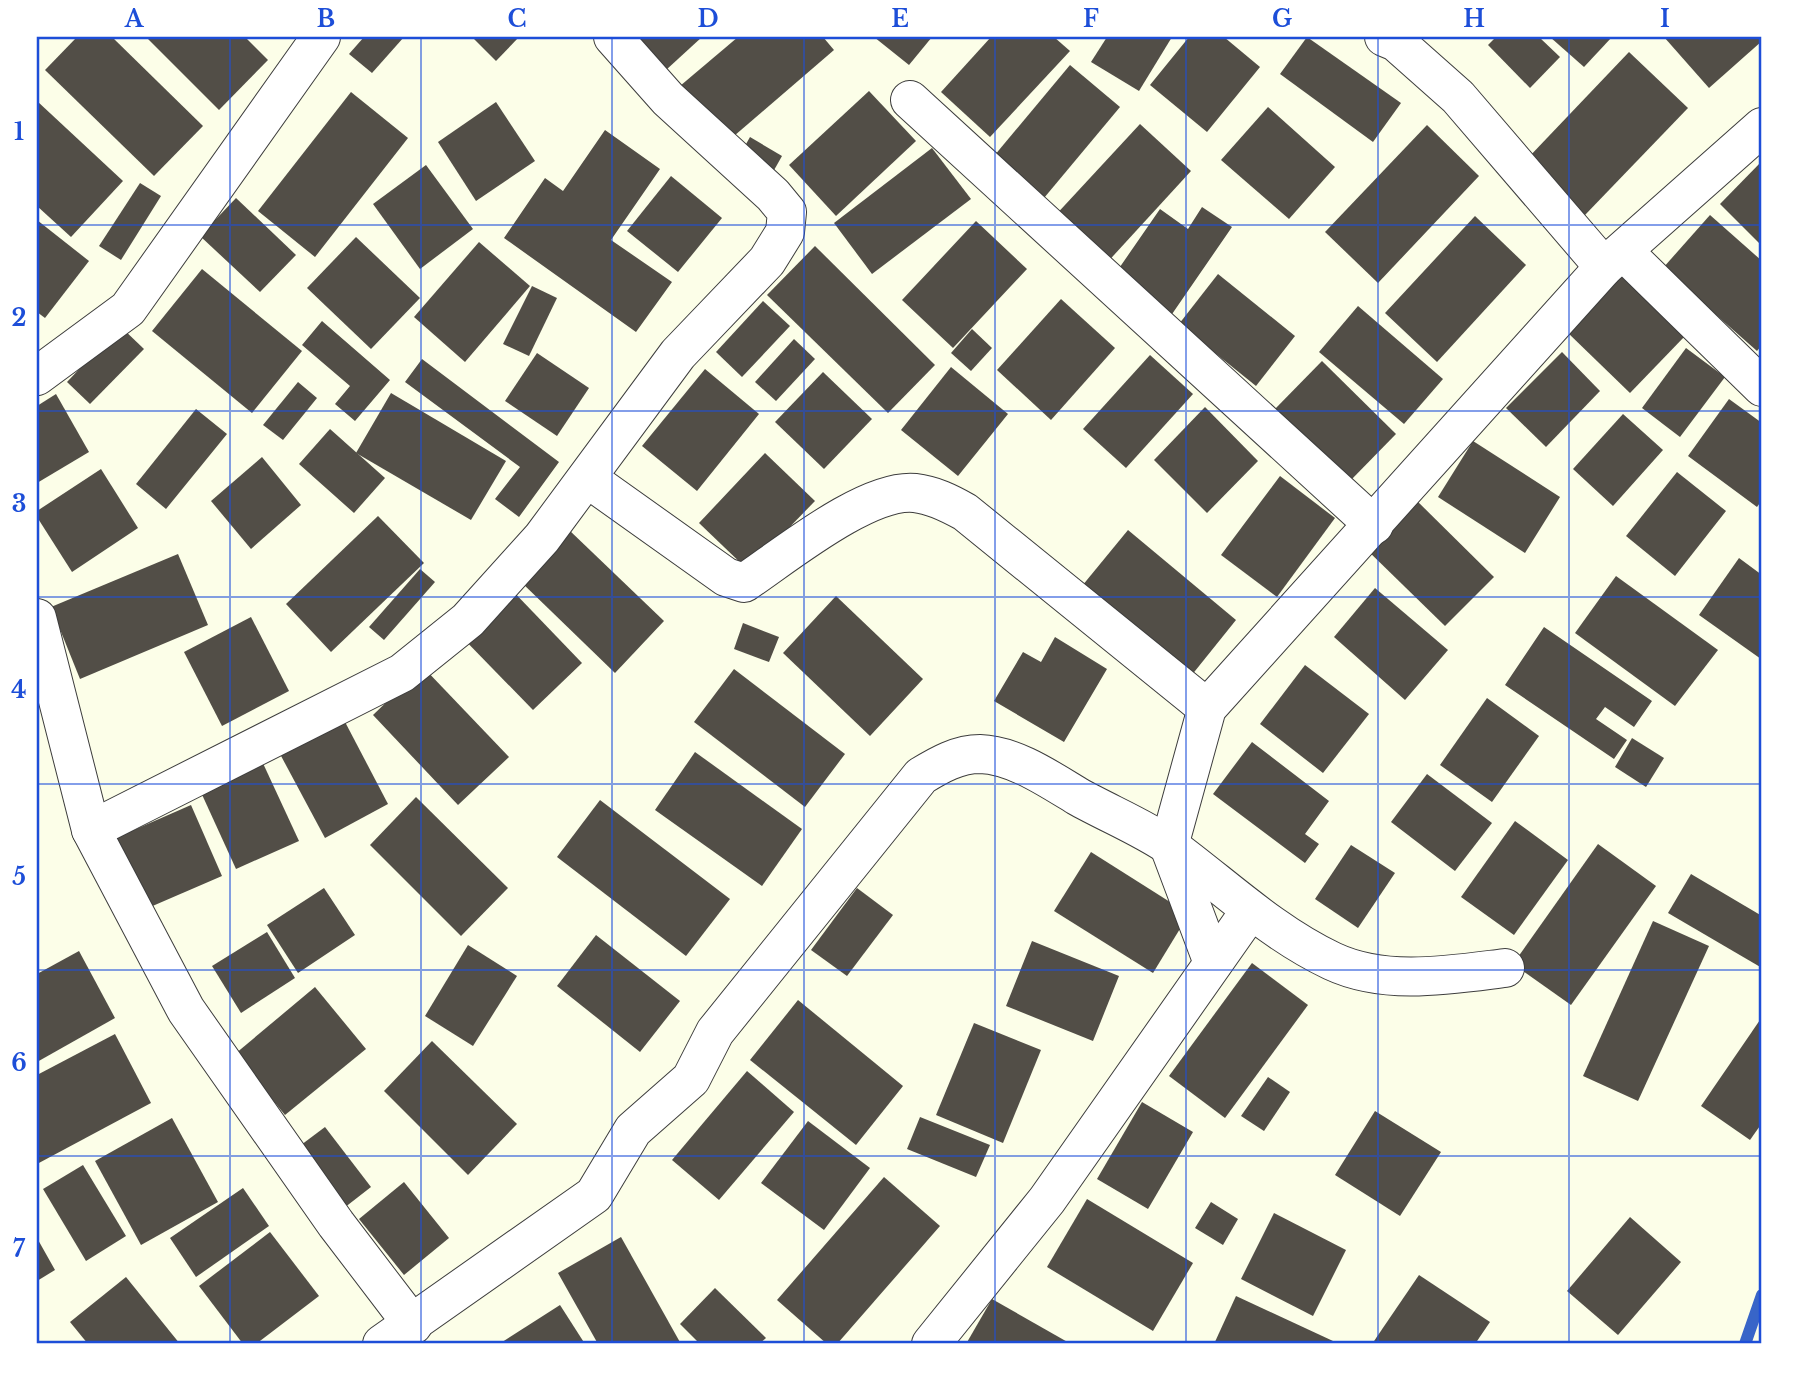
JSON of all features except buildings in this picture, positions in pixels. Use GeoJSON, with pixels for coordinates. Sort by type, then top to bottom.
{"type":"FeatureCollection","features":[{"type":"Feature","properties":{"kind":"street"},"geometry":{"type":"LineString","coordinates":[[37,376],[128,309],[321,37]]}},
{"type":"Feature","properties":{"kind":"street"},"geometry":{"type":"LineString","coordinates":[[91,830],[402,673],[468,620],[542,538],[678,354],[767,261],[788,222],[787,212],[773,195],[668,99],[613,37]]}},
{"type":"Feature","properties":{"kind":"street"},"geometry":{"type":"LineString","coordinates":[[1384,37],[1396,42],[1458,97],[1613,259],[1762,387]]}},
{"type":"Feature","properties":{"kind":"street"},"geometry":{"type":"LineString","coordinates":[[910,100],[1374,525]]}},
{"type":"Feature","properties":{"kind":"street"},"geometry":{"type":"LineString","coordinates":[[1213,963],[1169,846],[1207,708],[1613,259],[1762,127]]}},
{"type":"Feature","properties":{"kind":"street"},"geometry":{"type":"LineString","coordinates":[[587,478],[726,577],[744,583],[786,552],[875,499],[900,493],[939,498],[965,512],[1207,708]]}},
{"type":"Feature","properties":{"kind":"street"},"geometry":{"type":"LineString","coordinates":[[37,618],[91,830],[186,1010],[336,1224],[397,1334],[594,1195],[633,1130],[691,1079],[715,1032],[921,776],[940,764],[963,756],[982,754],[1037,772],[1169,846],[1250,911],[1333,961],[1367,971],[1428,978],[1505,968]]}},
{"type":"Feature","properties":{"kind":"street"},"geometry":{"type":"LineString","coordinates":[[931,1344],[1047,1200],[1250,911]]}},
{"type":"Feature","properties":{"kind":"waterway"},"geometry":{"type":"LineString","coordinates":[[1745,1344],[1762,1295]]}}]}
